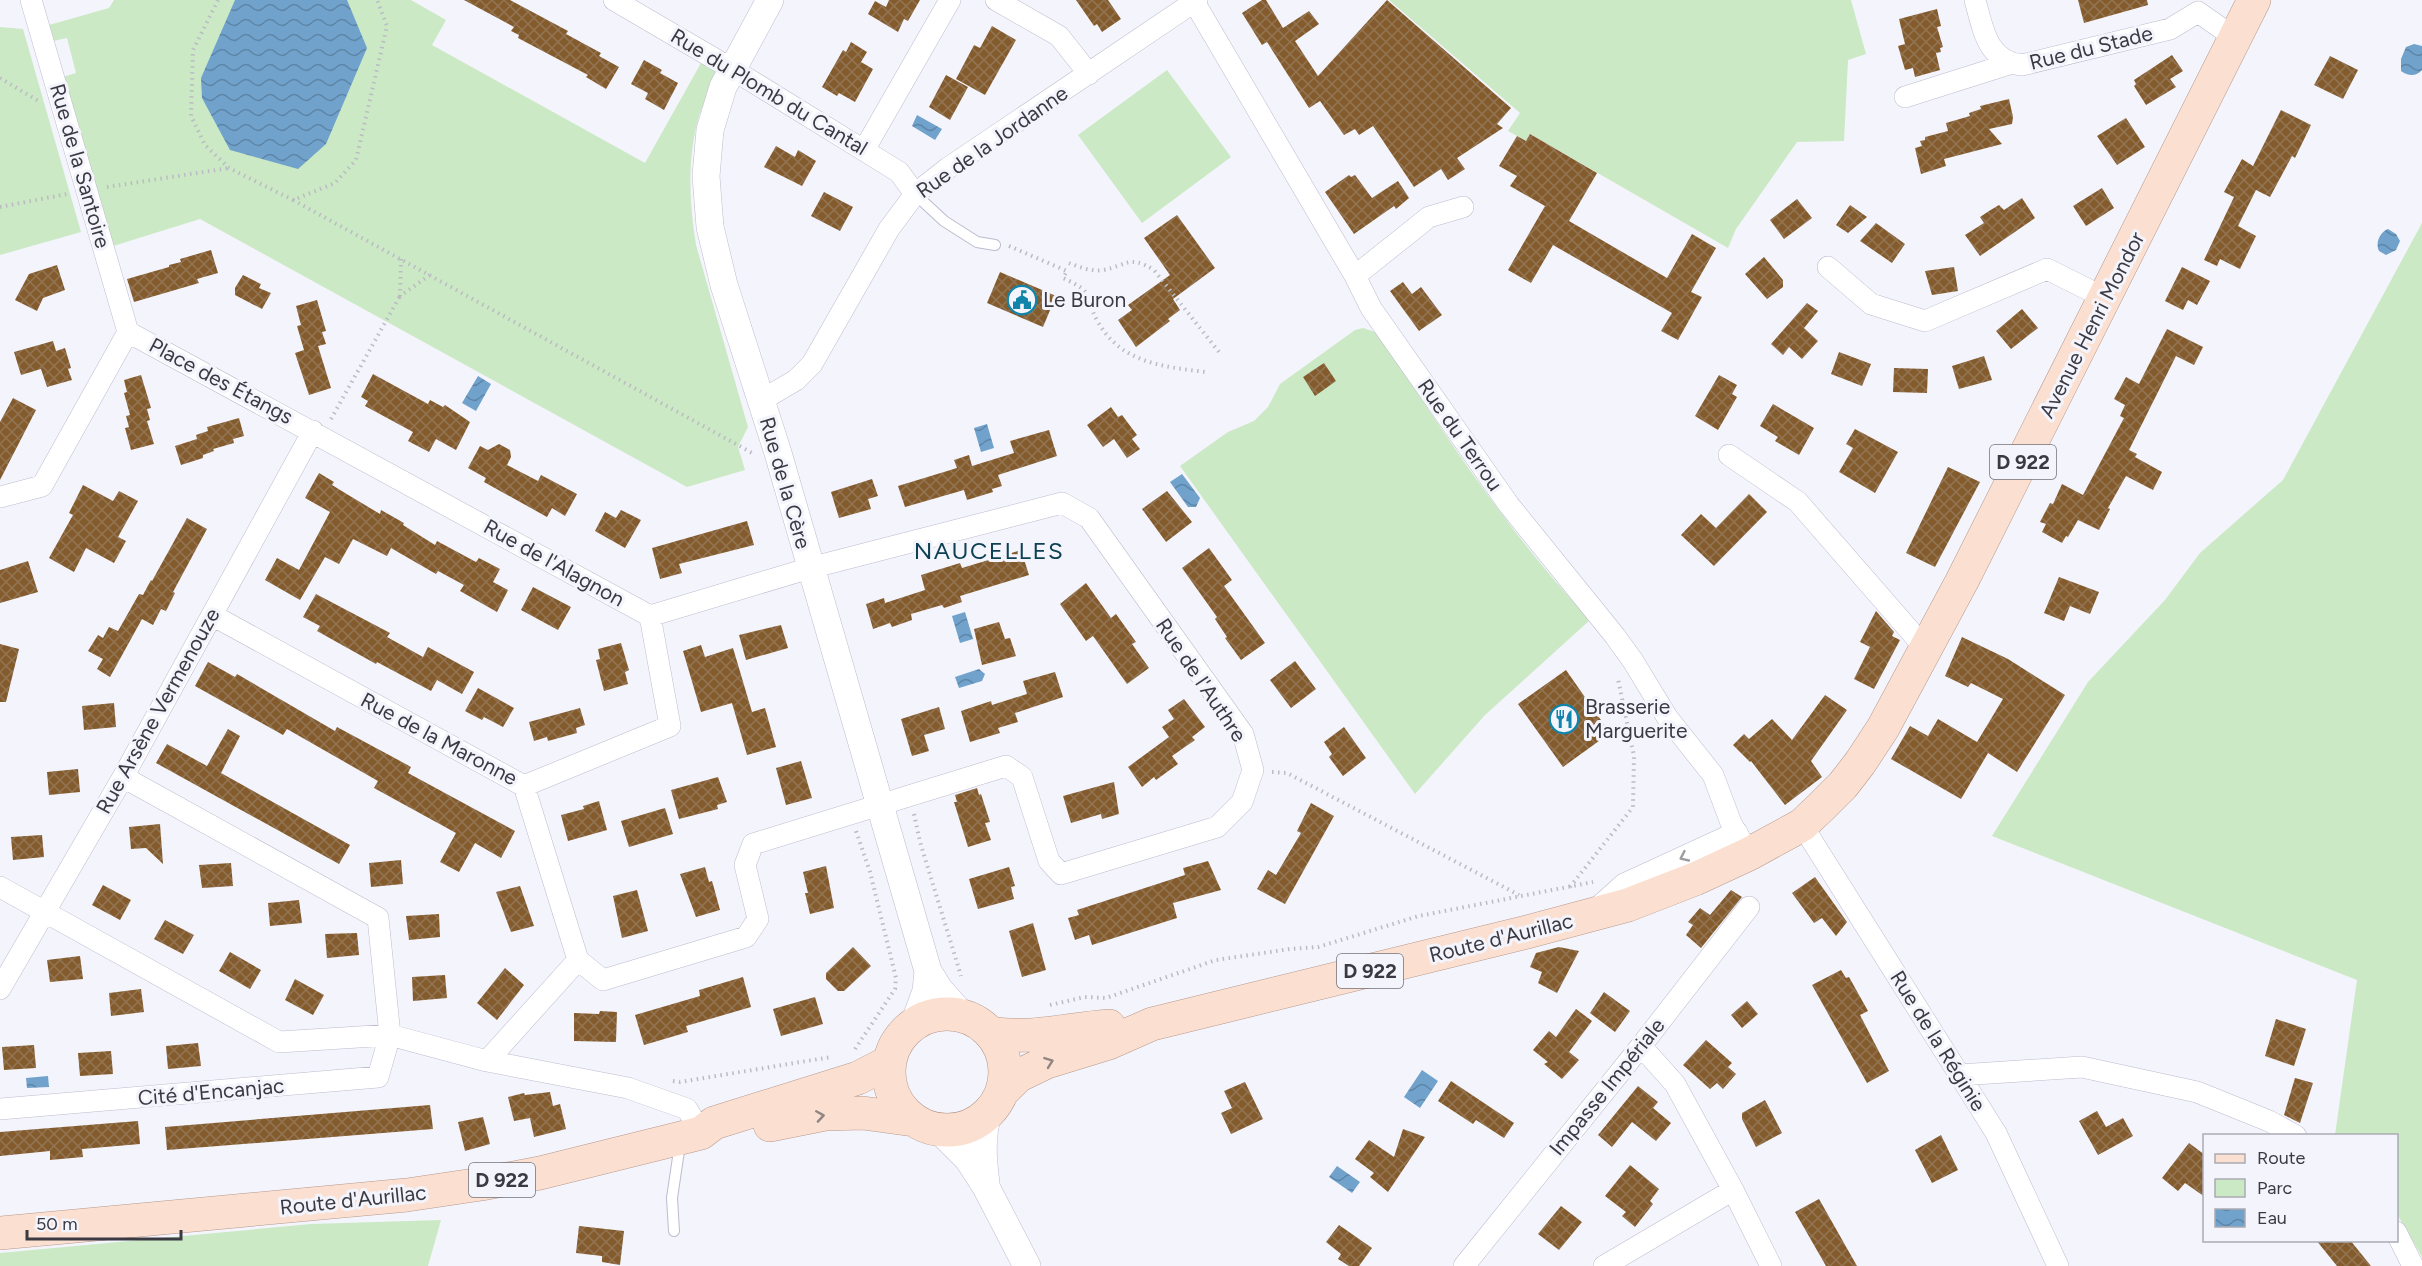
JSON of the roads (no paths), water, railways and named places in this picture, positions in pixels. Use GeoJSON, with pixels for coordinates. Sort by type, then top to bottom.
{"type":"FeatureCollection","features":[{"type":"Feature","properties":{"kind":"main road","name":"Avenue Henri Mondor"},"geometry":{"type":"LineString","coordinates":[[1802,825],[1843,785],[1883,728],[1962,581],[2254,0]]}},
{"type":"Feature","properties":{"kind":"main road","name":"Route d'Aurillac"},"geometry":{"type":"LineString","coordinates":[[995,1103],[1018,1076],[1047,1062],[1109,1043],[1152,1024],[1588,916],[1656,896],[1743,843],[1802,825]]}},
{"type":"Feature","properties":{"kind":"main road"},"geometry":{"type":"LineString","coordinates":[[938,1014],[976,1024],[1000,1049],[1004,1060],[1005,1072],[995,1103],[969,1126],[959,1129],[927,1125],[903,1111],[892,1093],[888,1070],[898,1040],[914,1023],[938,1014]]}},
{"type":"Feature","properties":{"kind":"main road","name":"Route d'Aurillac"},"geometry":{"type":"LineString","coordinates":[[976,1024],[1007,1036],[1044,1035],[1106,1026],[1152,1024]]}},
{"type":"Feature","properties":{"kind":"main road","name":"Route d'Aurillac"},"geometry":{"type":"LineString","coordinates":[[0,1233],[407,1195],[540,1173],[691,1135],[714,1123],[858,1078],[889,1062]]}},
{"type":"Feature","properties":{"kind":"main road","name":"Route d'Aurillac"},"geometry":{"type":"LineString","coordinates":[[691,1135],[717,1136],[825,1114],[863,1113],[927,1125]]}},
{"type":"Feature","properties":{"kind":"street","name":"Rue de la Santoire"},"geometry":{"type":"LineString","coordinates":[[31,0],[128,332]]}},
{"type":"Feature","properties":{"kind":"street","name":"Rue du Plomb du Cantal"},"geometry":{"type":"LineString","coordinates":[[614,0],[864,150],[898,172],[915,194]]}},
{"type":"Feature","properties":{"kind":"street","name":"Rue de la Cère"},"geometry":{"type":"LineString","coordinates":[[770,0],[723,87],[710,130],[706,176],[710,227],[724,285],[778,453],[878,805],[928,971],[939,989],[976,1024]]}},
{"type":"Feature","properties":{"kind":"street"},"geometry":{"type":"LineString","coordinates":[[864,150],[950,0]]}},
{"type":"Feature","properties":{"kind":"street"},"geometry":{"type":"LineString","coordinates":[[996,0],[1059,36],[1089,74]]}},
{"type":"Feature","properties":{"kind":"street","name":"Rue de la Jordanne"},"geometry":{"type":"LineString","coordinates":[[762,400],[796,380],[812,364],[889,229],[915,194],[948,168],[1195,0]]}},
{"type":"Feature","properties":{"kind":"street","name":"Rue du Terrou"},"geometry":{"type":"LineString","coordinates":[[1195,0],[1355,276],[1371,308],[1509,505],[1614,636],[1667,717],[1713,775],[1743,843]]}},
{"type":"Feature","properties":{"kind":"street","name":"Rue du Stade"},"geometry":{"type":"LineString","coordinates":[[1976,0],[1984,32],[1992,50],[2009,64],[2022,66],[2169,29],[2197,6],[2235,38]]}},
{"type":"Feature","properties":{"kind":"street"},"geometry":{"type":"LineString","coordinates":[[1905,97],[2009,64]]}},
{"type":"Feature","properties":{"kind":"street"},"geometry":{"type":"LineString","coordinates":[[1355,276],[1429,217],[1463,207]]}},
{"type":"Feature","properties":{"kind":"street"},"geometry":{"type":"LineString","coordinates":[[1828,267],[1871,304],[1925,321],[2047,269],[2105,298]]}},
{"type":"Feature","properties":{"kind":"street"},"geometry":{"type":"LineString","coordinates":[[0,497],[42,486],[128,332]]}},
{"type":"Feature","properties":{"kind":"street","name":"Place des Étangs"},"geometry":{"type":"LineString","coordinates":[[128,332],[317,433]]}},
{"type":"Feature","properties":{"kind":"street","name":"Rue Arsène Vermenouze"},"geometry":{"type":"LineString","coordinates":[[0,989],[123,777],[212,615],[317,433]]}},
{"type":"Feature","properties":{"kind":"street","name":"Rue de l'Alagnon"},"geometry":{"type":"LineString","coordinates":[[317,433],[650,616],[810,568]]}},
{"type":"Feature","properties":{"kind":"street"},"geometry":{"type":"LineString","coordinates":[[1729,455],[1798,502],[1925,648]]}},
{"type":"Feature","properties":{"kind":"street","name":"Rue de l'Authre"},"geometry":{"type":"LineString","coordinates":[[810,568],[1062,503],[1089,518],[1243,734],[1253,770],[1242,802],[1217,827],[1061,874],[1049,861],[1022,777],[1006,766],[878,805]]}},
{"type":"Feature","properties":{"kind":"street","name":"Rue de la Maronne"},"geometry":{"type":"LineString","coordinates":[[212,615],[524,786],[670,726],[650,616]]}},
{"type":"Feature","properties":{"kind":"street","name":"Cité d'Encanjac"},"geometry":{"type":"LineString","coordinates":[[0,1109],[378,1077],[390,1035],[378,918],[123,777]]}},
{"type":"Feature","properties":{"kind":"street"},"geometry":{"type":"LineString","coordinates":[[524,786],[578,960],[603,980],[746,937],[758,919],[745,865],[753,844],[878,805]]}},
{"type":"Feature","properties":{"kind":"street","name":"Rue de la Réginie"},"geometry":{"type":"LineString","coordinates":[[1802,825],[1996,1133],[2058,1266]]}},
{"type":"Feature","properties":{"kind":"street"},"geometry":{"type":"LineString","coordinates":[[0,887],[279,1042],[390,1035],[487,1061],[628,1088],[687,1109],[691,1135]]}},
{"type":"Feature","properties":{"kind":"street","name":"Impasse Impériale"},"geometry":{"type":"LineString","coordinates":[[1464,1266],[1641,1046],[1749,907]]}},
{"type":"Feature","properties":{"kind":"street"},"geometry":{"type":"LineString","coordinates":[[487,1061],[578,960]]}},
{"type":"Feature","properties":{"kind":"street","name":"Rue de la Cère"},"geometry":{"type":"LineString","coordinates":[[914,1023],[926,991],[928,971]]}},
{"type":"Feature","properties":{"kind":"street"},"geometry":{"type":"LineString","coordinates":[[1641,1046],[1675,1084],[1733,1190],[1771,1266]]}},
{"type":"Feature","properties":{"kind":"street"},"geometry":{"type":"LineString","coordinates":[[1959,1075],[2082,1067],[2197,1092],[2269,1121],[2292,1134]]}},
{"type":"Feature","properties":{"kind":"street"},"geometry":{"type":"LineString","coordinates":[[986,1187],[982,1150],[983,1129],[995,1103]]}},
{"type":"Feature","properties":{"kind":"street"},"geometry":{"type":"LineString","coordinates":[[927,1125],[968,1159],[986,1187],[1027,1266]]}},
{"type":"Feature","properties":{"kind":"street"},"geometry":{"type":"LineString","coordinates":[[1604,1266],[1733,1190]]}},
{"type":"Feature","properties":{"kind":"street"},"geometry":{"type":"LineString","coordinates":[[2398,1234],[2413,1266]]}},
{"type":"Feature","properties":{"kind":"lane"},"geometry":{"type":"LineString","coordinates":[[915,194],[944,221],[977,242],[995,245]]}},
{"type":"Feature","properties":{"kind":"lane"},"geometry":{"type":"LineString","coordinates":[[674,1230],[672,1198],[691,1135]]}},
{"type":"Feature","properties":{"kind":"water"},"geometry":{"type":"Polygon","coordinates":[[[235,0],[347,0],[367,48],[326,144],[298,169],[230,150],[202,98],[201,78],[235,0]]]}},
{"type":"Feature","properties":{"kind":"water"},"geometry":{"type":"Polygon","coordinates":[[[2414,44],[2422,46],[2422,70],[2415,75],[2409,75],[2401,71],[2401,59],[2406,47],[2414,44]]]}},
{"type":"Feature","properties":{"kind":"water"},"geometry":{"type":"Polygon","coordinates":[[[917,115],[942,129],[935,140],[912,126],[917,115]]]}},
{"type":"Feature","properties":{"kind":"water"},"geometry":{"type":"Polygon","coordinates":[[[2388,229],[2396,234],[2400,241],[2396,250],[2386,255],[2379,251],[2378,241],[2388,229]]]}},
{"type":"Feature","properties":{"kind":"water"},"geometry":{"type":"Polygon","coordinates":[[[478,376],[491,384],[476,411],[462,403],[478,376]]]}},
{"type":"Feature","properties":{"kind":"water"},"geometry":{"type":"Polygon","coordinates":[[[987,424],[994,448],[981,452],[974,428],[987,424]]]}},
{"type":"Feature","properties":{"kind":"water"},"geometry":{"type":"Polygon","coordinates":[[[1182,474],[1200,498],[1196,507],[1188,507],[1170,482],[1182,474]]]}},
{"type":"Feature","properties":{"kind":"water"},"geometry":{"type":"Polygon","coordinates":[[[965,612],[973,639],[960,643],[952,616],[965,612]]]}},
{"type":"Feature","properties":{"kind":"water"},"geometry":{"type":"Polygon","coordinates":[[[979,669],[985,674],[982,681],[959,688],[955,677],[979,669]]]}},
{"type":"Feature","properties":{"kind":"water"},"geometry":{"type":"Polygon","coordinates":[[[1422,1070],[1438,1081],[1420,1108],[1404,1097],[1422,1070]]]}},
{"type":"Feature","properties":{"kind":"water"},"geometry":{"type":"Polygon","coordinates":[[[48,1076],[49,1087],[27,1088],[26,1078],[48,1076]]]}},
{"type":"Feature","properties":{"kind":"water"},"geometry":{"type":"Polygon","coordinates":[[[1337,1166],[1360,1182],[1352,1193],[1329,1177],[1337,1166]]]}},
{"type":"Feature","properties":{"kind":"place","name":"Le Buron"},"geometry":{"type":"Point","coordinates":[1022,300]}},
{"type":"Feature","properties":{"kind":"place","name":"Brasserie Marguerite"},"geometry":{"type":"Point","coordinates":[1564,719]}},
{"type":"Feature","properties":{"kind":"district","name":"NAUCELLES"},"geometry":{"type":"Point","coordinates":[989,551]}}]}
